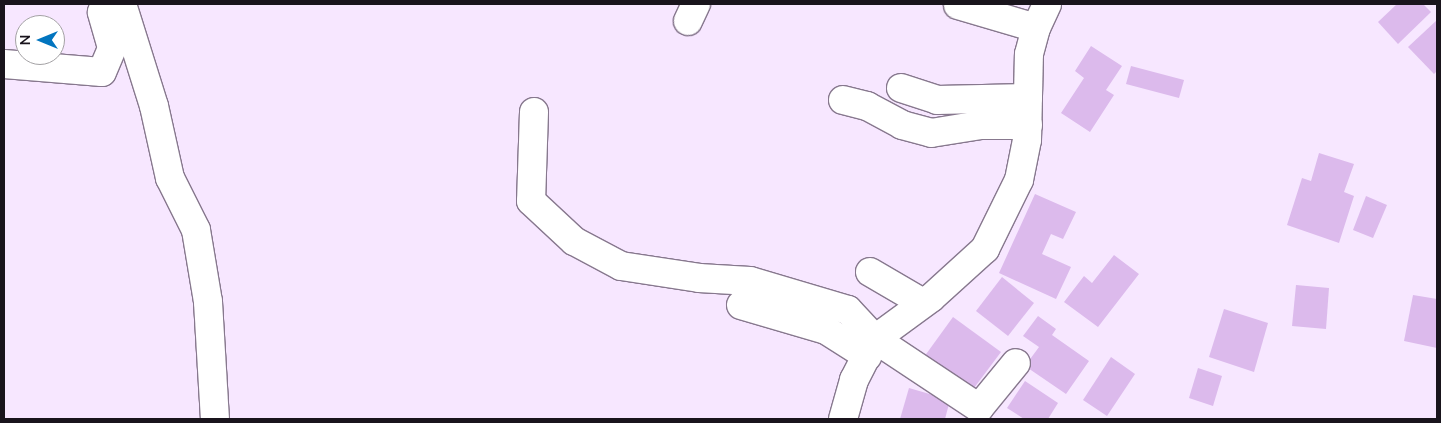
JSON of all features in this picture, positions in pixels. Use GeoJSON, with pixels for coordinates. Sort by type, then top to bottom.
{"type":"FeatureCollection","features":[{"type":"Feature","properties":{"kind":"street"},"geometry":{"type":"LineString","coordinates":[[4,64],[102,72],[112,48],[102,12],[105,4]]}},
{"type":"Feature","properties":{"kind":"street"},"geometry":{"type":"LineString","coordinates":[[122,4],[154,106],[170,178],[196,230],[208,302],[215,419]]}},
{"type":"Feature","properties":{"kind":"street"},"geometry":{"type":"LineString","coordinates":[[843,419],[854,380],[871,348],[960,273],[985,249],[1019,180],[1027,140],[1028,54],[1041,16],[958,5]]}},
{"type":"Feature","properties":{"kind":"street"},"geometry":{"type":"LineString","coordinates":[[902,88],[937,100],[1028,98]]}},
{"type":"Feature","properties":{"kind":"street"},"geometry":{"type":"LineString","coordinates":[[843,100],[867,106],[902,125],[931,133],[982,125],[1028,125]]}},
{"type":"Feature","properties":{"kind":"street"},"geometry":{"type":"LineString","coordinates":[[534,112],[531,202],[574,240],[621,266],[699,278],[750,281],[848,310],[871,348]]}},
{"type":"Feature","properties":{"kind":"street"},"geometry":{"type":"LineString","coordinates":[[870,272],[923,303]]}},
{"type":"Feature","properties":{"kind":"street"},"geometry":{"type":"LineString","coordinates":[[741,305],[826,330],[871,348],[975,414],[1016,363]]}},
{"type":"Feature","properties":{"kind":"building"},"geometry":{"type":"Polygon","coordinates":[[[1397,4],[1423,4],[1431,12],[1398,44],[1378,22],[1397,4]]]}},
{"type":"Feature","properties":{"kind":"building"},"geometry":{"type":"Polygon","coordinates":[[[1437,20],[1437,71],[1434,74],[1408,47],[1437,20]]]}},
{"type":"Feature","properties":{"kind":"building"},"geometry":{"type":"Polygon","coordinates":[[[1091,46],[1122,66],[1106,90],[1114,95],[1090,132],[1061,113],[1084,78],[1075,71],[1091,46]]]}},
{"type":"Feature","properties":{"kind":"building"},"geometry":{"type":"Polygon","coordinates":[[[1131,66],[1184,80],[1179,98],[1126,84],[1131,66]]]}},
{"type":"Feature","properties":{"kind":"building"},"geometry":{"type":"Polygon","coordinates":[[[1319,153],[1354,164],[1344,192],[1354,196],[1339,243],[1287,225],[1302,178],[1311,181],[1319,153]]]}},
{"type":"Feature","properties":{"kind":"building"},"geometry":{"type":"Polygon","coordinates":[[[1035,194],[1076,212],[1063,239],[1051,234],[1042,254],[1071,267],[1056,299],[999,273],[1035,194]]]}},
{"type":"Feature","properties":{"kind":"building"},"geometry":{"type":"Polygon","coordinates":[[[1366,196],[1387,205],[1373,238],[1353,230],[1366,196]]]}},
{"type":"Feature","properties":{"kind":"building"},"geometry":{"type":"Polygon","coordinates":[[[1114,255],[1139,274],[1098,327],[1064,302],[1084,276],[1092,283],[1114,255]]]}},
{"type":"Feature","properties":{"kind":"building"},"geometry":{"type":"Polygon","coordinates":[[[1002,277],[1034,303],[1008,336],[976,311],[1002,277]]]}},
{"type":"Feature","properties":{"kind":"building"},"geometry":{"type":"Polygon","coordinates":[[[1296,285],[1329,288],[1326,329],[1292,326],[1296,285]]]}},
{"type":"Feature","properties":{"kind":"building"},"geometry":{"type":"Polygon","coordinates":[[[1413,295],[1437,299],[1437,348],[1404,341],[1413,295]]]}},
{"type":"Feature","properties":{"kind":"building"},"geometry":{"type":"Polygon","coordinates":[[[1224,309],[1268,323],[1254,372],[1209,357],[1224,309]]]}},
{"type":"Feature","properties":{"kind":"building"},"geometry":{"type":"Polygon","coordinates":[[[1038,316],[1056,329],[1052,335],[1089,361],[1066,394],[1025,366],[1039,347],[1023,336],[1038,316]]]}},
{"type":"Feature","properties":{"kind":"building"},"geometry":{"type":"Polygon","coordinates":[[[953,317],[1001,352],[971,392],[924,357],[953,317]]]}},
{"type":"Feature","properties":{"kind":"building"},"geometry":{"type":"Polygon","coordinates":[[[1111,357],[1135,374],[1107,416],[1083,400],[1111,357]]]}},
{"type":"Feature","properties":{"kind":"building"},"geometry":{"type":"Polygon","coordinates":[[[1198,368],[1222,376],[1213,406],[1189,398],[1198,368]]]}},
{"type":"Feature","properties":{"kind":"building"},"geometry":{"type":"Polygon","coordinates":[[[1025,381],[1058,403],[1048,419],[1024,419],[1007,408],[1025,381]]]}},
{"type":"Feature","properties":{"kind":"building"},"geometry":{"type":"Polygon","coordinates":[[[909,388],[950,400],[945,419],[900,419],[909,388]]]}}]}
